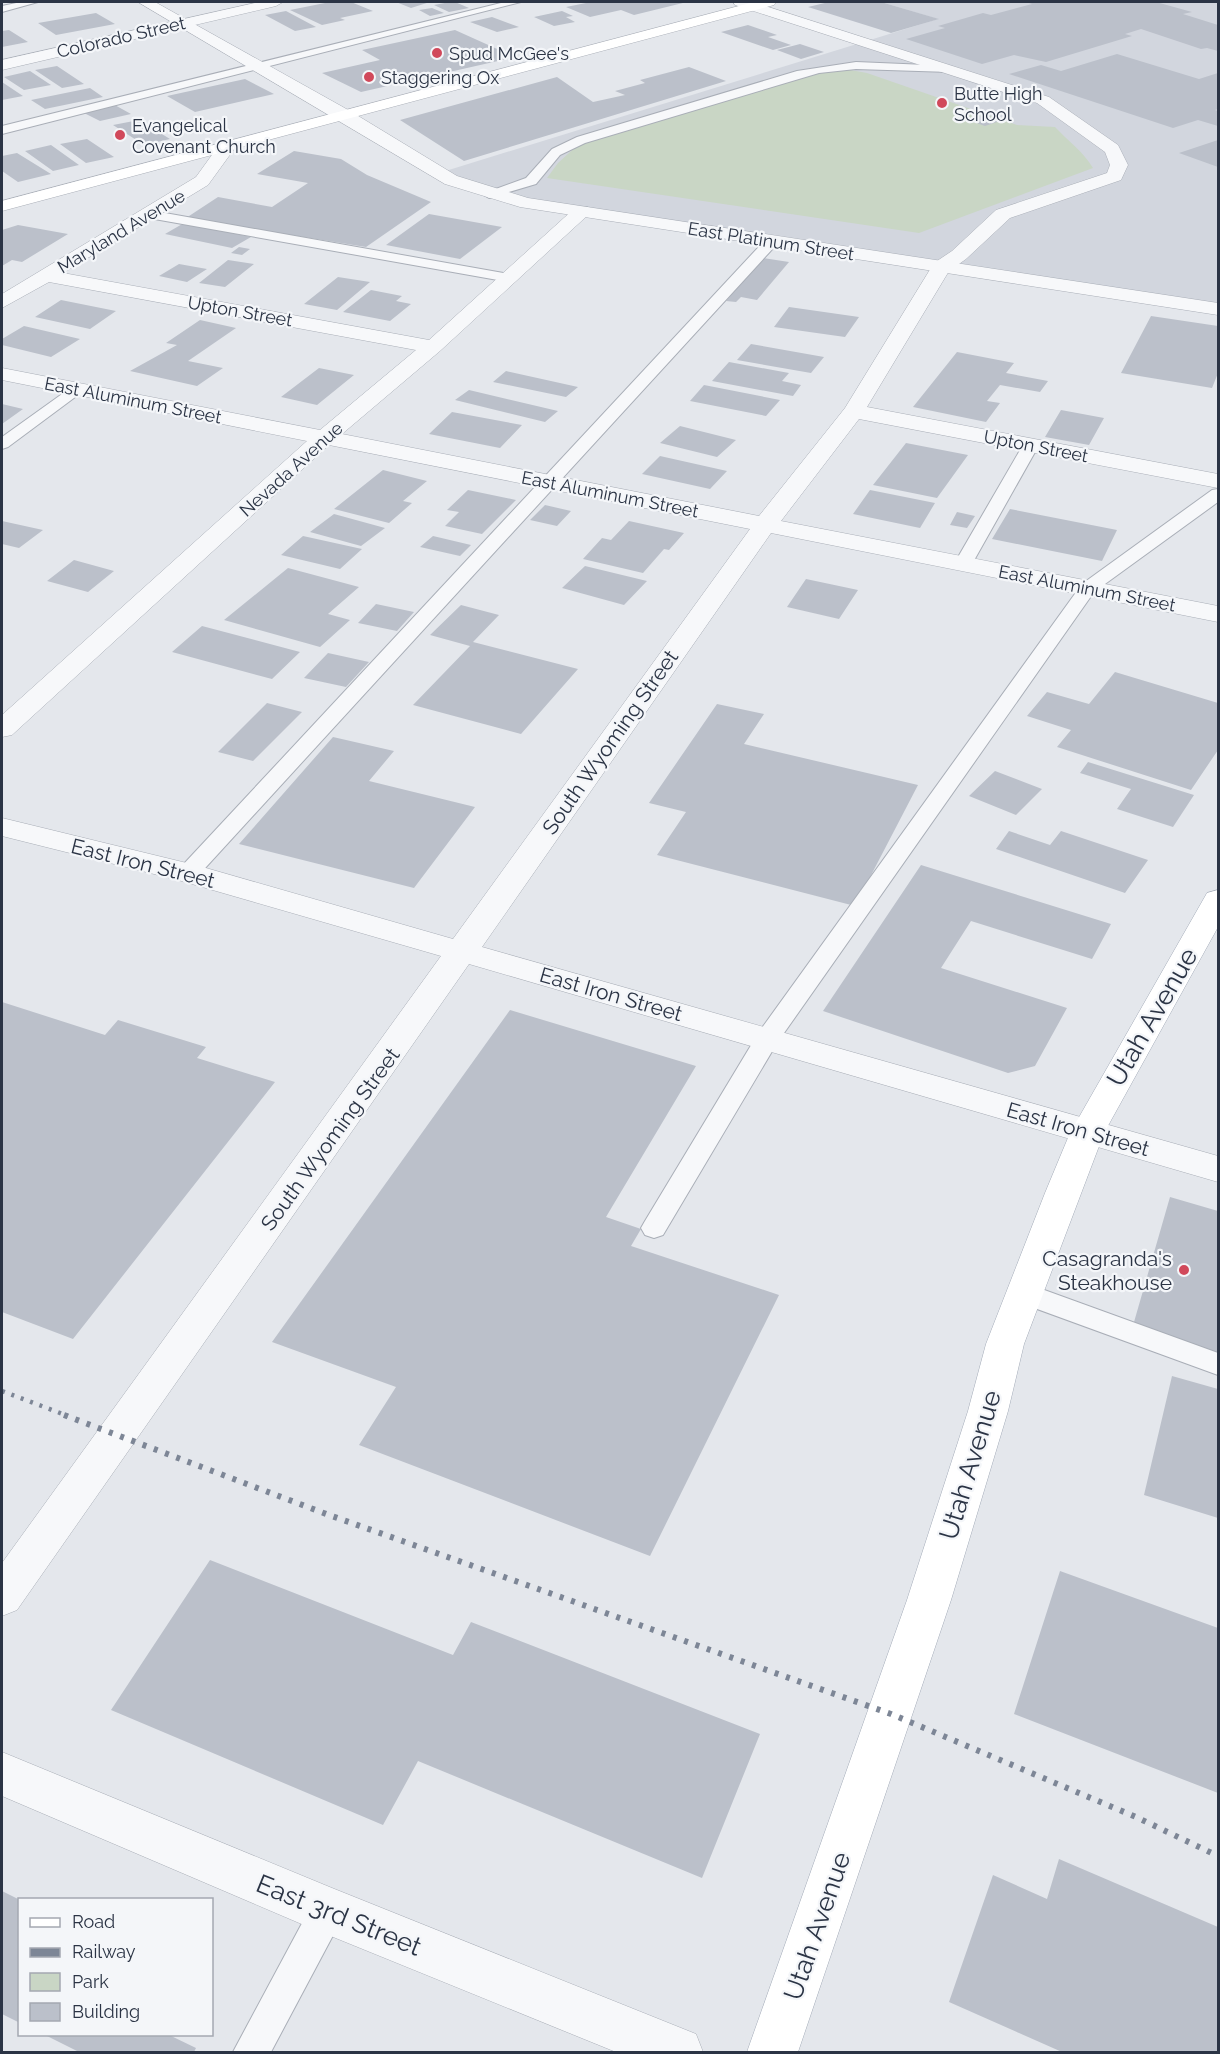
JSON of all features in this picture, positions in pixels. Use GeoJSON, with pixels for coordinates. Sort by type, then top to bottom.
{"type":"FeatureCollection","features":[{"type":"Feature","properties":{"kind":"main road"},"geometry":{"type":"LineString","coordinates":[[2,206],[754,3]]}},
{"type":"Feature","properties":{"kind":"main road","name":"Utah Avenue"},"geometry":{"type":"LineString","coordinates":[[772,2052],[921,1623],[988,1411],[1005,1344],[1024,1294],[1087,1133],[1218,900]]}},
{"type":"Feature","properties":{"kind":"street","name":"East Platinum Street"},"geometry":{"type":"LineString","coordinates":[[145,2],[344,115],[452,180],[489,194],[772,241],[1218,309]]}},
{"type":"Feature","properties":{"kind":"street","name":"Colorado Street"},"geometry":{"type":"LineString","coordinates":[[2,65],[276,2]]}},
{"type":"Feature","properties":{"kind":"street","name":"South Wyoming Street"},"geometry":{"type":"LineString","coordinates":[[2,1597],[765,525],[854,411],[941,267],[959,255],[1003,214],[1115,176],[1119,165],[1112,149],[1043,100],[754,3]]}},
{"type":"Feature","properties":{"kind":"street","name":"Maryland Avenue"},"geometry":{"type":"LineString","coordinates":[[2,302],[202,182],[228,145]]}},
{"type":"Feature","properties":{"kind":"street","name":"Nevada Avenue"},"geometry":{"type":"LineString","coordinates":[[2,729],[326,436],[433,347],[582,211]]}},
{"type":"Feature","properties":{"kind":"street","name":"Upton Street"},"geometry":{"type":"LineString","coordinates":[[47,276],[433,347]]}},
{"type":"Feature","properties":{"kind":"street","name":"East Aluminum Street"},"geometry":{"type":"LineString","coordinates":[[2,374],[326,436],[1218,614]]}},
{"type":"Feature","properties":{"kind":"street","name":"Upton Street"},"geometry":{"type":"LineString","coordinates":[[854,411],[1218,481]]}},
{"type":"Feature","properties":{"kind":"street","name":"East Iron Street"},"geometry":{"type":"LineString","coordinates":[[2,827],[188,873],[1218,1169]]}},
{"type":"Feature","properties":{"kind":"street","name":"East 3rd Street"},"geometry":{"type":"LineString","coordinates":[[2,1774],[328,1911],[678,2052]]}},
{"type":"Feature","properties":{"kind":"lane"},"geometry":{"type":"LineString","coordinates":[[2,9],[33,2]]}},
{"type":"Feature","properties":{"kind":"lane"},"geometry":{"type":"LineString","coordinates":[[2,130],[516,2]]}},
{"type":"Feature","properties":{"kind":"lane"},"geometry":{"type":"LineString","coordinates":[[489,194],[531,181],[556,152],[581,140],[822,67],[950,69]]}},
{"type":"Feature","properties":{"kind":"lane"},"geometry":{"type":"LineString","coordinates":[[148,214],[509,278]]}},
{"type":"Feature","properties":{"kind":"lane"},"geometry":{"type":"LineString","coordinates":[[188,873],[772,241]]}},
{"type":"Feature","properties":{"kind":"lane"},"geometry":{"type":"LineString","coordinates":[[2,444],[76,389]]}},
{"type":"Feature","properties":{"kind":"lane"},"geometry":{"type":"LineString","coordinates":[[963,564],[1031,445]]}},
{"type":"Feature","properties":{"kind":"lane"},"geometry":{"type":"LineString","coordinates":[[654,1228],[768,1038],[1088,588],[1218,494]]}},
{"type":"Feature","properties":{"kind":"lane"},"geometry":{"type":"LineString","coordinates":[[1024,1294],[1218,1364]]}},
{"type":"Feature","properties":{"kind":"lane"},"geometry":{"type":"LineString","coordinates":[[251,2052],[328,1911]]}},
{"type":"Feature","properties":{"kind":"shaded area","name":"Butte High School"},"geometry":{"type":"Polygon","coordinates":[[[881,2],[1218,2],[1218,309],[489,194],[439,173],[938,19],[881,2]]]}},
{"type":"Feature","properties":{"kind":"green space"},"geometry":{"type":"Polygon","coordinates":[[[834,67],[867,73],[1017,125],[1055,127],[1080,151],[1093,168],[919,233],[547,178],[558,163],[581,142],[834,67]]]}},
{"type":"Feature","properties":{"kind":"building"},"geometry":{"type":"Polygon","coordinates":[[[330,2],[351,2],[373,11],[340,18],[345,20],[322,25],[290,10],[330,2]]]}},
{"type":"Feature","properties":{"kind":"building"},"geometry":{"type":"Polygon","coordinates":[[[396,2],[430,2],[411,8],[396,2]]]}},
{"type":"Feature","properties":{"kind":"building"},"geometry":{"type":"Polygon","coordinates":[[[450,2],[469,8],[449,12],[434,5],[450,2]]]}},
{"type":"Feature","properties":{"kind":"building"},"geometry":{"type":"Polygon","coordinates":[[[591,2],[687,2],[634,15],[621,10],[590,17],[566,7],[591,2]]]}},
{"type":"Feature","properties":{"kind":"building"},"geometry":{"type":"Polygon","coordinates":[[[829,2],[881,2],[939,19],[891,33],[808,7],[829,2]]]}},
{"type":"Feature","properties":{"kind":"building"},"geometry":{"type":"Polygon","coordinates":[[[1026,2],[1156,2],[1192,12],[1183,14],[1218,25],[1218,51],[1201,49],[1141,29],[1125,34],[1132,36],[1046,62],[1014,55],[982,64],[906,39],[945,28],[938,26],[983,13],[991,15],[1032,4],[1026,2]]]}},
{"type":"Feature","properties":{"kind":"building"},"geometry":{"type":"Polygon","coordinates":[[[432,8],[444,13],[430,16],[419,10],[432,8]]]}},
{"type":"Feature","properties":{"kind":"building"},"geometry":{"type":"Polygon","coordinates":[[[286,11],[316,27],[295,31],[265,15],[286,11]]]}},
{"type":"Feature","properties":{"kind":"building"},"geometry":{"type":"Polygon","coordinates":[[[562,11],[573,16],[566,17],[575,22],[554,26],[534,17],[562,11]]]}},
{"type":"Feature","properties":{"kind":"building"},"geometry":{"type":"Polygon","coordinates":[[[96,13],[115,24],[56,35],[38,23],[96,13]]]}},
{"type":"Feature","properties":{"kind":"building"},"geometry":{"type":"Polygon","coordinates":[[[492,17],[519,27],[497,32],[470,22],[492,17]]]}},
{"type":"Feature","properties":{"kind":"building"},"geometry":{"type":"Polygon","coordinates":[[[748,25],[777,35],[768,37],[791,45],[773,50],[721,32],[748,25]]]}},
{"type":"Feature","properties":{"kind":"building"},"geometry":{"type":"Polygon","coordinates":[[[9,30],[28,42],[2,47],[2,31],[9,30]]]}},
{"type":"Feature","properties":{"kind":"building"},"geometry":{"type":"Polygon","coordinates":[[[455,30],[515,57],[361,92],[322,73],[380,60],[362,50],[455,30]]]}},
{"type":"Feature","properties":{"kind":"building"},"geometry":{"type":"Polygon","coordinates":[[[800,44],[824,52],[801,59],[777,50],[800,44]]]}},
{"type":"Feature","properties":{"kind":"building"},"geometry":{"type":"Polygon","coordinates":[[[1117,54],[1199,79],[1218,73],[1218,109],[1215,110],[1218,111],[1218,126],[1198,120],[1173,128],[1009,74],[1041,65],[1061,71],[1117,54]]]}},
{"type":"Feature","properties":{"kind":"building"},"geometry":{"type":"Polygon","coordinates":[[[57,66],[84,84],[62,88],[35,70],[57,66]]]}},
{"type":"Feature","properties":{"kind":"building"},"geometry":{"type":"Polygon","coordinates":[[[689,67],[726,81],[464,161],[400,120],[557,77],[593,102],[625,95],[615,91],[645,83],[640,80],[689,67]]]}},
{"type":"Feature","properties":{"kind":"building"},"geometry":{"type":"Polygon","coordinates":[[[30,71],[51,85],[24,90],[4,77],[30,71]]]}},
{"type":"Feature","properties":{"kind":"building"},"geometry":{"type":"Polygon","coordinates":[[[245,79],[274,94],[195,112],[167,96],[245,79]]]}},
{"type":"Feature","properties":{"kind":"building"},"geometry":{"type":"Polygon","coordinates":[[[2,82],[23,96],[2,100],[2,82]]]}},
{"type":"Feature","properties":{"kind":"building"},"geometry":{"type":"Polygon","coordinates":[[[90,88],[103,97],[45,109],[31,100],[90,88]]]}},
{"type":"Feature","properties":{"kind":"building"},"geometry":{"type":"Polygon","coordinates":[[[113,104],[131,114],[100,121],[82,112],[113,104]]]}},
{"type":"Feature","properties":{"kind":"building"},"geometry":{"type":"Polygon","coordinates":[[[983,115],[1000,121],[985,126],[968,120],[983,115]]]}},
{"type":"Feature","properties":{"kind":"building"},"geometry":{"type":"Polygon","coordinates":[[[139,120],[170,139],[144,145],[113,125],[139,120]]]}},
{"type":"Feature","properties":{"kind":"building"},"geometry":{"type":"Polygon","coordinates":[[[87,139],[114,157],[86,163],[60,144],[87,139]]]}},
{"type":"Feature","properties":{"kind":"building"},"geometry":{"type":"Polygon","coordinates":[[[1218,140],[1218,167],[1179,153],[1218,140]]]}},
{"type":"Feature","properties":{"kind":"building"},"geometry":{"type":"Polygon","coordinates":[[[51,145],[79,165],[53,171],[25,151],[51,145]]]}},
{"type":"Feature","properties":{"kind":"building"},"geometry":{"type":"Polygon","coordinates":[[[294,151],[341,159],[367,175],[431,202],[366,247],[186,218],[218,197],[272,207],[308,183],[257,174],[294,151]]]}},
{"type":"Feature","properties":{"kind":"building"},"geometry":{"type":"Polygon","coordinates":[[[17,153],[51,174],[18,182],[2,171],[2,156],[17,153]]]}},
{"type":"Feature","properties":{"kind":"building"},"geometry":{"type":"Polygon","coordinates":[[[429,214],[502,227],[460,259],[386,245],[429,214]]]}},
{"type":"Feature","properties":{"kind":"building"},"geometry":{"type":"Polygon","coordinates":[[[184,223],[251,237],[232,248],[165,234],[184,223]]]}},
{"type":"Feature","properties":{"kind":"building"},"geometry":{"type":"Polygon","coordinates":[[[18,225],[68,234],[22,262],[12,260],[2,266],[2,230],[18,225]]]}},
{"type":"Feature","properties":{"kind":"building"},"geometry":{"type":"Polygon","coordinates":[[[239,247],[250,249],[242,255],[231,253],[239,247]]]}},
{"type":"Feature","properties":{"kind":"building"},"geometry":{"type":"Polygon","coordinates":[[[763,258],[789,262],[757,300],[741,297],[736,302],[726,301],[763,258]]]}},
{"type":"Feature","properties":{"kind":"building"},"geometry":{"type":"Polygon","coordinates":[[[228,260],[254,264],[225,287],[199,283],[228,260]]]}},
{"type":"Feature","properties":{"kind":"building"},"geometry":{"type":"Polygon","coordinates":[[[179,264],[207,269],[187,282],[159,276],[179,264]]]}},
{"type":"Feature","properties":{"kind":"building"},"geometry":{"type":"Polygon","coordinates":[[[338,277],[370,282],[337,310],[304,304],[338,277]]]}},
{"type":"Feature","properties":{"kind":"building"},"geometry":{"type":"Polygon","coordinates":[[[371,290],[402,296],[396,301],[411,304],[390,321],[343,312],[371,290]]]}},
{"type":"Feature","properties":{"kind":"building"},"geometry":{"type":"Polygon","coordinates":[[[61,300],[116,311],[90,329],[35,317],[61,300]]]}},
{"type":"Feature","properties":{"kind":"building"},"geometry":{"type":"Polygon","coordinates":[[[789,307],[859,317],[845,337],[774,327],[789,307]]]}},
{"type":"Feature","properties":{"kind":"building"},"geometry":{"type":"Polygon","coordinates":[[[1151,316],[1218,326],[1218,373],[1212,388],[1121,373],[1151,316]]]}},
{"type":"Feature","properties":{"kind":"building"},"geometry":{"type":"Polygon","coordinates":[[[200,320],[236,328],[188,361],[223,368],[197,386],[130,371],[177,345],[166,343],[200,320]]]}},
{"type":"Feature","properties":{"kind":"building"},"geometry":{"type":"Polygon","coordinates":[[[24,326],[80,339],[51,357],[2,345],[2,339],[24,326]]]}},
{"type":"Feature","properties":{"kind":"building"},"geometry":{"type":"Polygon","coordinates":[[[751,344],[824,357],[811,373],[737,360],[751,344]]]}},
{"type":"Feature","properties":{"kind":"building"},"geometry":{"type":"Polygon","coordinates":[[[957,352],[1014,363],[1006,373],[1048,381],[1040,392],[1000,385],[987,401],[1000,403],[986,422],[913,407],[957,352]]]}},
{"type":"Feature","properties":{"kind":"building"},"geometry":{"type":"Polygon","coordinates":[[[729,362],[789,373],[782,381],[801,385],[793,396],[712,381],[729,362]]]}},
{"type":"Feature","properties":{"kind":"building"},"geometry":{"type":"Polygon","coordinates":[[[319,368],[354,375],[317,405],[281,397],[319,368]]]}},
{"type":"Feature","properties":{"kind":"building"},"geometry":{"type":"Polygon","coordinates":[[[506,371],[578,387],[566,397],[493,382],[506,371]]]}},
{"type":"Feature","properties":{"kind":"building"},"geometry":{"type":"Polygon","coordinates":[[[704,385],[780,400],[766,416],[690,401],[704,385]]]}},
{"type":"Feature","properties":{"kind":"building"},"geometry":{"type":"Polygon","coordinates":[[[469,390],[558,411],[545,422],[455,400],[469,390]]]}},
{"type":"Feature","properties":{"kind":"building"},"geometry":{"type":"Polygon","coordinates":[[[2,404],[23,409],[2,424],[2,404]]]}},
{"type":"Feature","properties":{"kind":"building"},"geometry":{"type":"Polygon","coordinates":[[[1061,410],[1104,418],[1089,445],[1045,437],[1061,410]]]}},
{"type":"Feature","properties":{"kind":"building"},"geometry":{"type":"Polygon","coordinates":[[[452,412],[522,425],[500,448],[429,434],[452,412]]]}},
{"type":"Feature","properties":{"kind":"building"},"geometry":{"type":"Polygon","coordinates":[[[680,426],[736,440],[717,457],[660,443],[680,426]]]}},
{"type":"Feature","properties":{"kind":"building"},"geometry":{"type":"Polygon","coordinates":[[[906,443],[968,455],[937,498],[873,485],[906,443]]]}},
{"type":"Feature","properties":{"kind":"building"},"geometry":{"type":"Polygon","coordinates":[[[660,456],[727,471],[710,489],[642,474],[660,456]]]}},
{"type":"Feature","properties":{"kind":"building"},"geometry":{"type":"Polygon","coordinates":[[[383,470],[427,481],[403,501],[412,503],[389,523],[334,509],[383,470]]]}},
{"type":"Feature","properties":{"kind":"building"},"geometry":{"type":"Polygon","coordinates":[[[468,490],[516,500],[482,534],[445,526],[459,512],[447,510],[468,490]]]}},
{"type":"Feature","properties":{"kind":"building"},"geometry":{"type":"Polygon","coordinates":[[[870,490],[935,503],[920,528],[853,514],[870,490]]]}},
{"type":"Feature","properties":{"kind":"building"},"geometry":{"type":"Polygon","coordinates":[[[545,505],[571,511],[557,526],[530,520],[545,505]]]}},
{"type":"Feature","properties":{"kind":"building"},"geometry":{"type":"Polygon","coordinates":[[[1010,509],[1117,530],[1102,561],[992,539],[1010,509]]]}},
{"type":"Feature","properties":{"kind":"building"},"geometry":{"type":"Polygon","coordinates":[[[957,512],[975,516],[967,528],[950,525],[957,512]]]}},
{"type":"Feature","properties":{"kind":"building"},"geometry":{"type":"Polygon","coordinates":[[[334,514],[385,528],[361,546],[310,532],[334,514]]]}},
{"type":"Feature","properties":{"kind":"building"},"geometry":{"type":"Polygon","coordinates":[[[2,521],[43,530],[19,548],[2,544],[2,521]]]}},
{"type":"Feature","properties":{"kind":"building"},"geometry":{"type":"Polygon","coordinates":[[[629,521],[684,533],[669,550],[664,549],[643,573],[583,559],[602,538],[611,540],[629,521]]]}},
{"type":"Feature","properties":{"kind":"building"},"geometry":{"type":"Polygon","coordinates":[[[303,536],[362,549],[340,569],[281,555],[303,536]]]}},
{"type":"Feature","properties":{"kind":"building"},"geometry":{"type":"Polygon","coordinates":[[[433,536],[471,545],[460,556],[420,547],[433,536]]]}},
{"type":"Feature","properties":{"kind":"building"},"geometry":{"type":"Polygon","coordinates":[[[74,560],[114,571],[88,592],[47,581],[74,560]]]}},
{"type":"Feature","properties":{"kind":"building"},"geometry":{"type":"Polygon","coordinates":[[[585,566],[647,581],[624,605],[562,588],[585,566]]]}},
{"type":"Feature","properties":{"kind":"building"},"geometry":{"type":"Polygon","coordinates":[[[288,568],[359,587],[328,614],[350,620],[320,647],[224,620],[288,568]]]}},
{"type":"Feature","properties":{"kind":"building"},"geometry":{"type":"Polygon","coordinates":[[[806,579],[858,590],[839,619],[787,607],[806,579]]]}},
{"type":"Feature","properties":{"kind":"building"},"geometry":{"type":"Polygon","coordinates":[[[376,604],[414,612],[397,631],[358,623],[376,604]]]}},
{"type":"Feature","properties":{"kind":"building"},"geometry":{"type":"Polygon","coordinates":[[[461,605],[499,615],[473,642],[578,669],[521,734],[413,705],[470,646],[430,635],[461,605]]]}},
{"type":"Feature","properties":{"kind":"building"},"geometry":{"type":"Polygon","coordinates":[[[202,626],[300,652],[272,679],[172,652],[202,626]]]}},
{"type":"Feature","properties":{"kind":"building"},"geometry":{"type":"Polygon","coordinates":[[[328,653],[369,662],[346,687],[304,678],[328,653]]]}},
{"type":"Feature","properties":{"kind":"building"},"geometry":{"type":"Polygon","coordinates":[[[1115,672],[1218,703],[1218,750],[1191,790],[1057,747],[1071,730],[1027,716],[1047,692],[1089,704],[1115,672]]]}},
{"type":"Feature","properties":{"kind":"building"},"geometry":{"type":"Polygon","coordinates":[[[267,703],[302,712],[253,761],[218,752],[267,703]]]}},
{"type":"Feature","properties":{"kind":"building"},"geometry":{"type":"Polygon","coordinates":[[[717,704],[764,714],[744,744],[918,785],[855,906],[657,855],[686,812],[649,803],[717,704]]]}},
{"type":"Feature","properties":{"kind":"building"},"geometry":{"type":"Polygon","coordinates":[[[333,737],[394,751],[369,781],[475,807],[414,888],[239,844],[333,737]]]}},
{"type":"Feature","properties":{"kind":"building"},"geometry":{"type":"Polygon","coordinates":[[[1088,762],[1194,795],[1173,827],[1117,809],[1131,789],[1080,773],[1088,762]]]}},
{"type":"Feature","properties":{"kind":"building"},"geometry":{"type":"Polygon","coordinates":[[[995,771],[1042,789],[1016,815],[969,796],[995,771]]]}},
{"type":"Feature","properties":{"kind":"building"},"geometry":{"type":"Polygon","coordinates":[[[1009,831],[1050,845],[1061,831],[1148,860],[1125,893],[996,849],[1009,831]]]}},
{"type":"Feature","properties":{"kind":"building"},"geometry":{"type":"Polygon","coordinates":[[[921,865],[1111,924],[1092,959],[971,921],[941,968],[1067,1008],[1035,1066],[1008,1073],[823,1011],[921,865]]]}},
{"type":"Feature","properties":{"kind":"building"},"geometry":{"type":"Polygon","coordinates":[[[2,1002],[105,1035],[118,1020],[206,1047],[197,1058],[275,1082],[73,1339],[2,1312],[2,1002]]]}},
{"type":"Feature","properties":{"kind":"building"},"geometry":{"type":"Polygon","coordinates":[[[510,1010],[696,1066],[606,1217],[641,1229],[631,1246],[779,1295],[650,1556],[359,1445],[396,1387],[272,1342],[510,1010]]]}},
{"type":"Feature","properties":{"kind":"building","name":"Casagranda's Steakhouse"},"geometry":{"type":"Polygon","coordinates":[[[1170,1197],[1218,1211],[1218,1355],[1132,1329],[1170,1197]]]}},
{"type":"Feature","properties":{"kind":"building"},"geometry":{"type":"Polygon","coordinates":[[[1172,1376],[1218,1389],[1218,1518],[1144,1495],[1172,1376]]]}},
{"type":"Feature","properties":{"kind":"building"},"geometry":{"type":"Polygon","coordinates":[[[210,1560],[453,1655],[471,1622],[760,1734],[702,1878],[418,1761],[383,1825],[111,1710],[210,1560]]]}},
{"type":"Feature","properties":{"kind":"building"},"geometry":{"type":"Polygon","coordinates":[[[1060,1571],[1218,1628],[1218,1793],[1014,1714],[1060,1571]]]}},
{"type":"Feature","properties":{"kind":"building"},"geometry":{"type":"Polygon","coordinates":[[[1059,1859],[1218,1927],[1218,2052],[1062,2052],[949,2002],[993,1875],[1047,1899],[1059,1859]]]}},
{"type":"Feature","properties":{"kind":"building"},"geometry":{"type":"Polygon","coordinates":[[[2,1891],[18,1899],[18,2022],[2,2014],[2,1891]]]}},
{"type":"Feature","properties":{"kind":"building"},"geometry":{"type":"Polygon","coordinates":[[[47,2036],[171,2036],[196,2048],[194,2052],[79,2052],[47,2036]]]}},
{"type":"Feature","properties":{"kind":"railway"},"geometry":{"type":"LineString","coordinates":[[2,1391],[68,1416]]}},
{"type":"Feature","properties":{"kind":"railway"},"geometry":{"type":"LineString","coordinates":[[64,1415],[329,1515],[891,1714],[1136,1817],[1218,1856]]}},
{"type":"Feature","properties":{"kind":"place","name":"Spud McGee's"},"geometry":{"type":"Point","coordinates":[437,53]}},
{"type":"Feature","properties":{"kind":"place","name":"Staggering Ox"},"geometry":{"type":"Point","coordinates":[369,77]}},
{"type":"Feature","properties":{"kind":"place","name":"Butte High School"},"geometry":{"type":"Point","coordinates":[942,103]}},
{"type":"Feature","properties":{"kind":"place","name":"Evangelical Covenant Church"},"geometry":{"type":"Point","coordinates":[120,135]}},
{"type":"Feature","properties":{"kind":"place","name":"Casagranda's Steakhouse"},"geometry":{"type":"Point","coordinates":[1184,1270]}}]}
